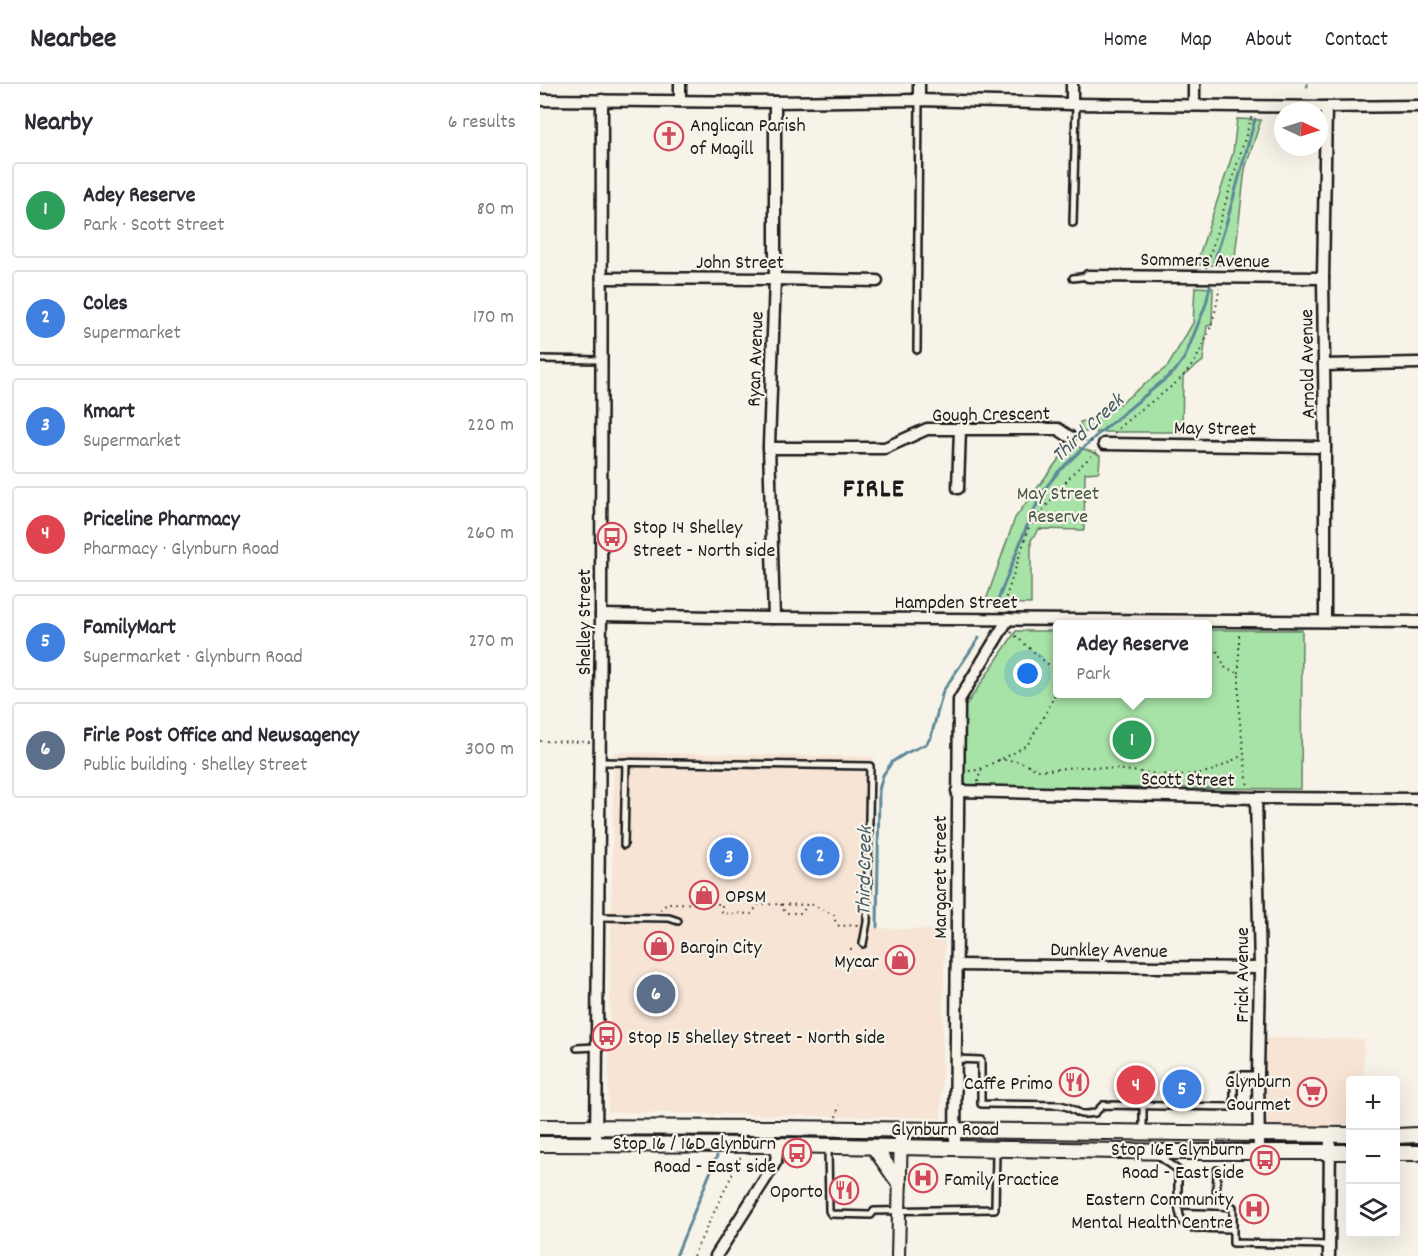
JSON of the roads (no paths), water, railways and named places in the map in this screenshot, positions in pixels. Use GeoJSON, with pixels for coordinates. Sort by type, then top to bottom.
{"type":"FeatureCollection","features":[{"type":"Feature","properties":{"kind":"main road","name":"Glynburn Road"},"geometry":{"type":"LineString","coordinates":[[540,1127],[1346,1135]]}},
{"type":"Feature","properties":{"kind":"main road"},"geometry":{"type":"LineString","coordinates":[[1176,1134],[1209,1143],[1217,1151]]}},
{"type":"Feature","properties":{"kind":"main road"},"geometry":{"type":"LineString","coordinates":[[1400,1136],[1418,1135]]}},
{"type":"Feature","properties":{"kind":"main road","name":"Glynburn Road"},"geometry":{"type":"LineString","coordinates":[[540,1144],[1346,1152]]}},
{"type":"Feature","properties":{"kind":"main road"},"geometry":{"type":"LineString","coordinates":[[873,1147],[899,1183]]}},
{"type":"Feature","properties":{"kind":"main road"},"geometry":{"type":"LineString","coordinates":[[1400,1153],[1418,1153]]}},
{"type":"Feature","properties":{"kind":"street"},"geometry":{"type":"LineString","coordinates":[[680,84],[680,101]]}},
{"type":"Feature","properties":{"kind":"street"},"geometry":{"type":"LineString","coordinates":[[919,84],[919,100]]}},
{"type":"Feature","properties":{"kind":"street"},"geometry":{"type":"LineString","coordinates":[[1072,84],[1074,104]]}},
{"type":"Feature","properties":{"kind":"street"},"geometry":{"type":"LineString","coordinates":[[1194,84],[1194,105]]}},
{"type":"Feature","properties":{"kind":"street"},"geometry":{"type":"LineString","coordinates":[[540,100],[775,102],[919,100],[1274,106]]}},
{"type":"Feature","properties":{"kind":"street","name":"Shelley Street"},"geometry":{"type":"LineString","coordinates":[[596,1144],[601,615],[602,100]]}},
{"type":"Feature","properties":{"kind":"street","name":"Ryan Avenue"},"geometry":{"type":"LineString","coordinates":[[774,618],[770,448],[775,279],[775,102]]}},
{"type":"Feature","properties":{"kind":"street"},"geometry":{"type":"LineString","coordinates":[[1328,107],[1418,106]]}},
{"type":"Feature","properties":{"kind":"street","name":"Arnold Avenue"},"geometry":{"type":"LineString","coordinates":[[1325,156],[1323,278],[1325,621]]}},
{"type":"Feature","properties":{"kind":"street","name":"Sommers Avenue"},"geometry":{"type":"LineString","coordinates":[[1088,276],[1323,278]]}},
{"type":"Feature","properties":{"kind":"street","name":"John Street"},"geometry":{"type":"LineString","coordinates":[[602,278],[877,281]]}},
{"type":"Feature","properties":{"kind":"street"},"geometry":{"type":"LineString","coordinates":[[1324,365],[1418,363]]}},
{"type":"Feature","properties":{"kind":"street","name":"Gough Crescent"},"geometry":{"type":"LineString","coordinates":[[770,448],[885,448],[927,429],[1058,429],[1070,437]]}},
{"type":"Feature","properties":{"kind":"street"},"geometry":{"type":"LineString","coordinates":[[958,488],[960,429]]}},
{"type":"Feature","properties":{"kind":"street","name":"May Street"},"geometry":{"type":"LineString","coordinates":[[1104,444],[1325,447]]}},
{"type":"Feature","properties":{"kind":"street","name":"Hampden Street"},"geometry":{"type":"LineString","coordinates":[[601,615],[1053,620]]}},
{"type":"Feature","properties":{"kind":"street","name":"Margaret Street"},"geometry":{"type":"LineString","coordinates":[[955,1148],[959,700],[1004,620]]}},
{"type":"Feature","properties":{"kind":"street","name":"Hampden Street"},"geometry":{"type":"LineString","coordinates":[[1212,621],[1418,621]]}},
{"type":"Feature","properties":{"kind":"street","name":"Scott Street"},"geometry":{"type":"LineString","coordinates":[[957,791],[1254,798],[1418,799]]}},
{"type":"Feature","properties":{"kind":"street","name":"Frick Avenue"},"geometry":{"type":"LineString","coordinates":[[1254,798],[1260,968],[1259,1152]]}},
{"type":"Feature","properties":{"kind":"street","name":"Dunkley Avenue"},"geometry":{"type":"LineString","coordinates":[[957,965],[1260,968]]}},
{"type":"Feature","properties":{"kind":"street"},"geometry":{"type":"LineString","coordinates":[[898,1256],[901,1130]]}},
{"type":"Feature","properties":{"kind":"street"},"geometry":{"type":"LineString","coordinates":[[1329,1250],[1330,1135]]}},
{"type":"Feature","properties":{"kind":"street"},"geometry":{"type":"LineString","coordinates":[[716,1256],[776,1161],[778,1145]]}},
{"type":"Feature","properties":{"kind":"lane"},"geometry":{"type":"LineString","coordinates":[[917,350],[919,100]]}},
{"type":"Feature","properties":{"kind":"lane"},"geometry":{"type":"LineString","coordinates":[[1073,223],[1074,104]]}},
{"type":"Feature","properties":{"kind":"lane"},"geometry":{"type":"LineString","coordinates":[[1073,278],[1088,276]]}},
{"type":"Feature","properties":{"kind":"lane"},"geometry":{"type":"LineString","coordinates":[[540,359],[601,360]]}},
{"type":"Feature","properties":{"kind":"lane"},"geometry":{"type":"LineString","coordinates":[[600,762],[870,766],[867,921],[863,944]]}},
{"type":"Feature","properties":{"kind":"lane"},"geometry":{"type":"LineString","coordinates":[[624,845],[626,762]]}},
{"type":"Feature","properties":{"kind":"lane"},"geometry":{"type":"LineString","coordinates":[[598,917],[669,918],[678,921]]}},
{"type":"Feature","properties":{"kind":"lane"},"geometry":{"type":"LineString","coordinates":[[577,1048],[597,1047]]}},
{"type":"Feature","properties":{"kind":"lane"},"geometry":{"type":"LineString","coordinates":[[956,1059],[981,1060],[981,1104],[1060,1105],[1084,1114],[1093,1114],[1103,1105],[1234,1107],[1234,1075],[1258,1075]]}},
{"type":"Feature","properties":{"kind":"lane"},"geometry":{"type":"LineString","coordinates":[[1143,1106],[1143,1133]]}},
{"type":"Feature","properties":{"kind":"lane"},"geometry":{"type":"LineString","coordinates":[[828,1147],[829,1211],[831,1214],[871,1215],[874,1211],[995,1209],[996,1148]]}},
{"type":"Feature","properties":{"kind":"lane"},"geometry":{"type":"LineString","coordinates":[[1150,1151],[1178,1170],[1178,1206],[1181,1221],[1186,1227],[1233,1229]]}},
{"type":"Feature","properties":{"kind":"lane"},"geometry":{"type":"LineString","coordinates":[[1216,1206],[1217,1170]]}},
{"type":"Feature","properties":{"kind":"lane"},"geometry":{"type":"LineString","coordinates":[[1178,1206],[1233,1207],[1233,1243],[1329,1250]]}},
{"type":"Feature","properties":{"kind":"waterway","name":"Third Creek"},"geometry":{"type":"LineString","coordinates":[[1214,262],[1255,119]]}},
{"type":"Feature","properties":{"kind":"waterway","name":"Third Creek"},"geometry":{"type":"LineString","coordinates":[[998,600],[1043,491],[1059,471],[1097,435],[1175,371],[1185,357],[1206,304],[1210,286]]}},
{"type":"Feature","properties":{"kind":"waterway","name":"Third Creek"},"geometry":{"type":"LineString","coordinates":[[877,927],[879,790],[883,775],[892,762],[926,744],[931,737],[943,691],[979,638]]}},
{"type":"Feature","properties":{"kind":"waterway","name":"Third Creek"},"geometry":{"type":"LineString","coordinates":[[676,1256],[717,1156]]}},
{"type":"Feature","properties":{"kind":"place","name":"Anglican Parish of Magill"},"geometry":{"type":"Point","coordinates":[669,136]}},
{"type":"Feature","properties":{"kind":"place","name":"Stop 14 Shelley Street - North side"},"geometry":{"type":"Point","coordinates":[612,537]}},
{"type":"Feature","properties":{"kind":"place","name":"Adey Reserve"},"geometry":{"type":"Point","coordinates":[1132,740]}},
{"type":"Feature","properties":{"kind":"place","name":"Coles"},"geometry":{"type":"Point","coordinates":[820,856]}},
{"type":"Feature","properties":{"kind":"place","name":"Kmart"},"geometry":{"type":"Point","coordinates":[729,857]}},
{"type":"Feature","properties":{"kind":"place","name":"OPSM"},"geometry":{"type":"Point","coordinates":[704,895]}},
{"type":"Feature","properties":{"kind":"place","name":"Bargin City"},"geometry":{"type":"Point","coordinates":[659,946]}},
{"type":"Feature","properties":{"kind":"place","name":"Mycar"},"geometry":{"type":"Point","coordinates":[900,960]}},
{"type":"Feature","properties":{"kind":"place","name":"Firle Post Office and Newsagency"},"geometry":{"type":"Point","coordinates":[656,994]}},
{"type":"Feature","properties":{"kind":"place","name":"Stop 15 Shelley Street - North side"},"geometry":{"type":"Point","coordinates":[607,1036]}},
{"type":"Feature","properties":{"kind":"place","name":"Caffe Primo"},"geometry":{"type":"Point","coordinates":[1074,1082]}},
{"type":"Feature","properties":{"kind":"place","name":"Priceline Pharmacy"},"geometry":{"type":"Point","coordinates":[1136,1085]}},
{"type":"Feature","properties":{"kind":"place","name":"FamilyMart"},"geometry":{"type":"Point","coordinates":[1182,1089]}},
{"type":"Feature","properties":{"kind":"place","name":"Glynburn Gourmet"},"geometry":{"type":"Point","coordinates":[1312,1092]}},
{"type":"Feature","properties":{"kind":"place","name":"Stop 16 / 16D Glynburn Road - East side"},"geometry":{"type":"Point","coordinates":[797,1153]}},
{"type":"Feature","properties":{"kind":"place","name":"Stop 16E Glynburn Road - East side"},"geometry":{"type":"Point","coordinates":[1265,1160]}},
{"type":"Feature","properties":{"kind":"place","name":"Family Practice"},"geometry":{"type":"Point","coordinates":[923,1178]}},
{"type":"Feature","properties":{"kind":"place","name":"Oporto"},"geometry":{"type":"Point","coordinates":[844,1190]}},
{"type":"Feature","properties":{"kind":"place","name":"Eastern Community Mental Health Centre"},"geometry":{"type":"Point","coordinates":[1254,1209]}},
{"type":"Feature","properties":{"kind":"district","name":"FIRLE"},"geometry":{"type":"Point","coordinates":[874,487]}},
{"type":"Feature","properties":{"kind":"park label","name":"May Street Reserve"},"geometry":{"type":"Point","coordinates":[1058,504]}}]}
